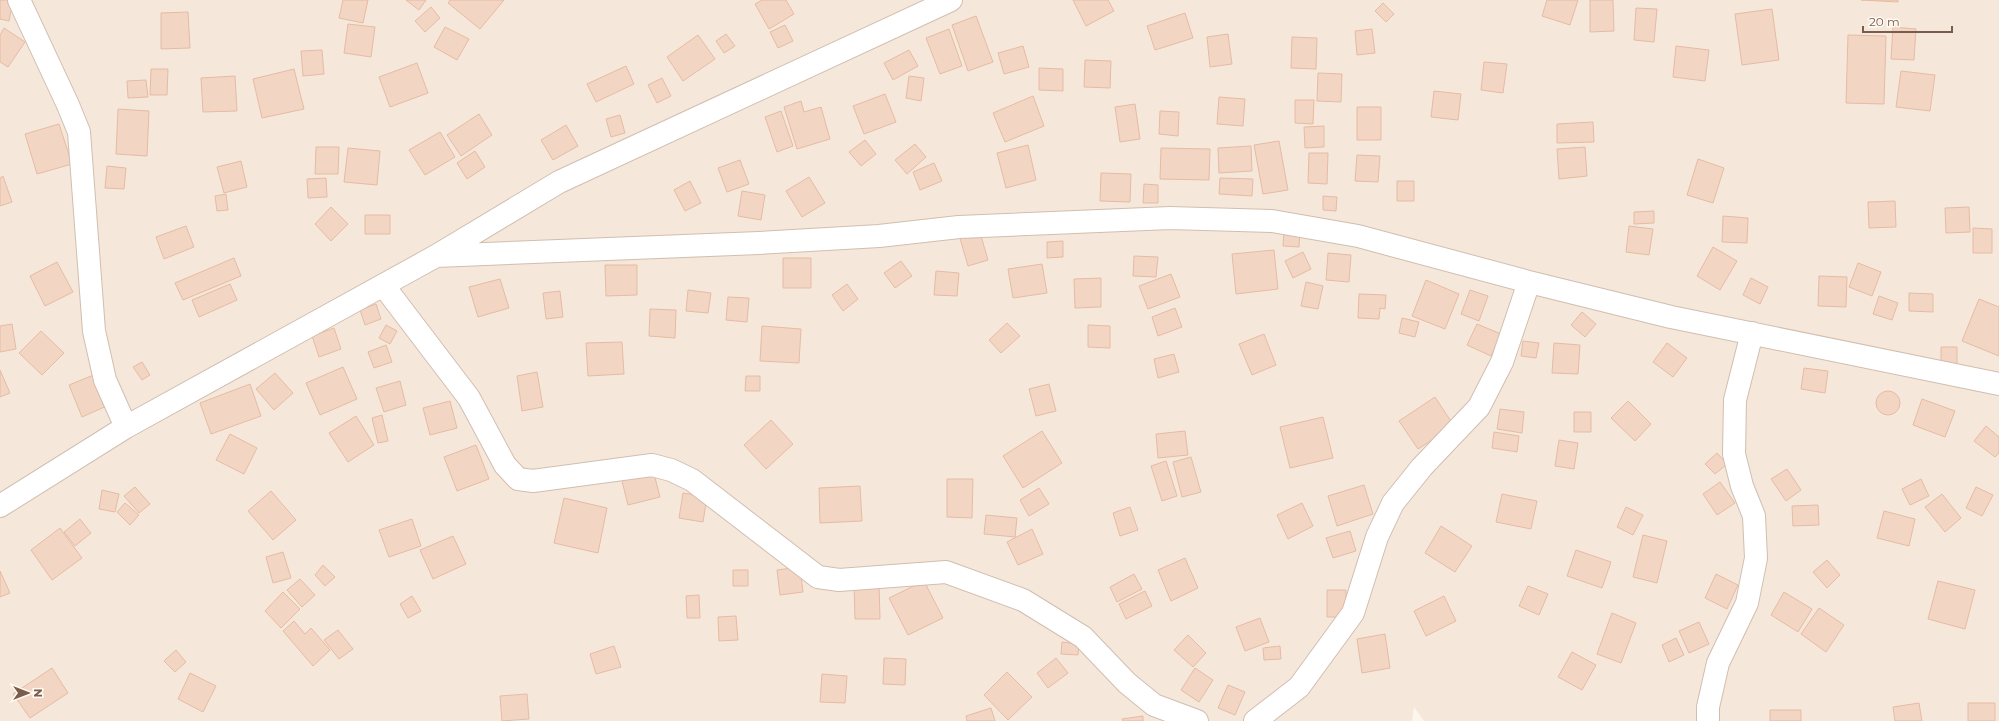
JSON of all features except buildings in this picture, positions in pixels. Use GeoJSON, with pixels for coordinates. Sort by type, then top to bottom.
{"type":"FeatureCollection","features":[{"type":"Feature","properties":{"kind":"street"},"geometry":{"type":"LineString","coordinates":[[19,0],[68,105],[78,132],[94,331],[105,380],[126,427]]}},
{"type":"Feature","properties":{"kind":"street"},"geometry":{"type":"LineString","coordinates":[[0,506],[126,427],[436,256],[559,182],[951,0]]}},
{"type":"Feature","properties":{"kind":"street"},"geometry":{"type":"LineString","coordinates":[[436,256],[759,243],[878,236],[959,227],[1170,218],[1272,221],[1351,235],[1529,282],[1671,317],[1999,384]]}},
{"type":"Feature","properties":{"kind":"street"},"geometry":{"type":"LineString","coordinates":[[1255,721],[1299,687],[1353,613],[1377,537],[1393,503],[1422,467],[1480,407],[1502,362],[1529,282]]}},
{"type":"Feature","properties":{"kind":"street"},"geometry":{"type":"LineString","coordinates":[[383,285],[469,398],[505,465],[518,479],[533,481],[652,465],[671,470],[692,480],[818,577],[840,580],[946,572],[1023,600],[1083,637],[1127,683],[1154,705],[1197,721]]}},
{"type":"Feature","properties":{"kind":"street"},"geometry":{"type":"LineString","coordinates":[[1708,721],[1708,707],[1718,663],[1747,604],[1756,558],[1754,516],[1742,486],[1734,454],[1735,400],[1752,333]]}},
{"type":"Feature","properties":{"kind":"shaded area"},"geometry":{"type":"Polygon","coordinates":[[[0,0],[1999,0],[1999,721],[1424,721],[1414,707],[1412,721],[0,721],[0,0]]]}}]}
